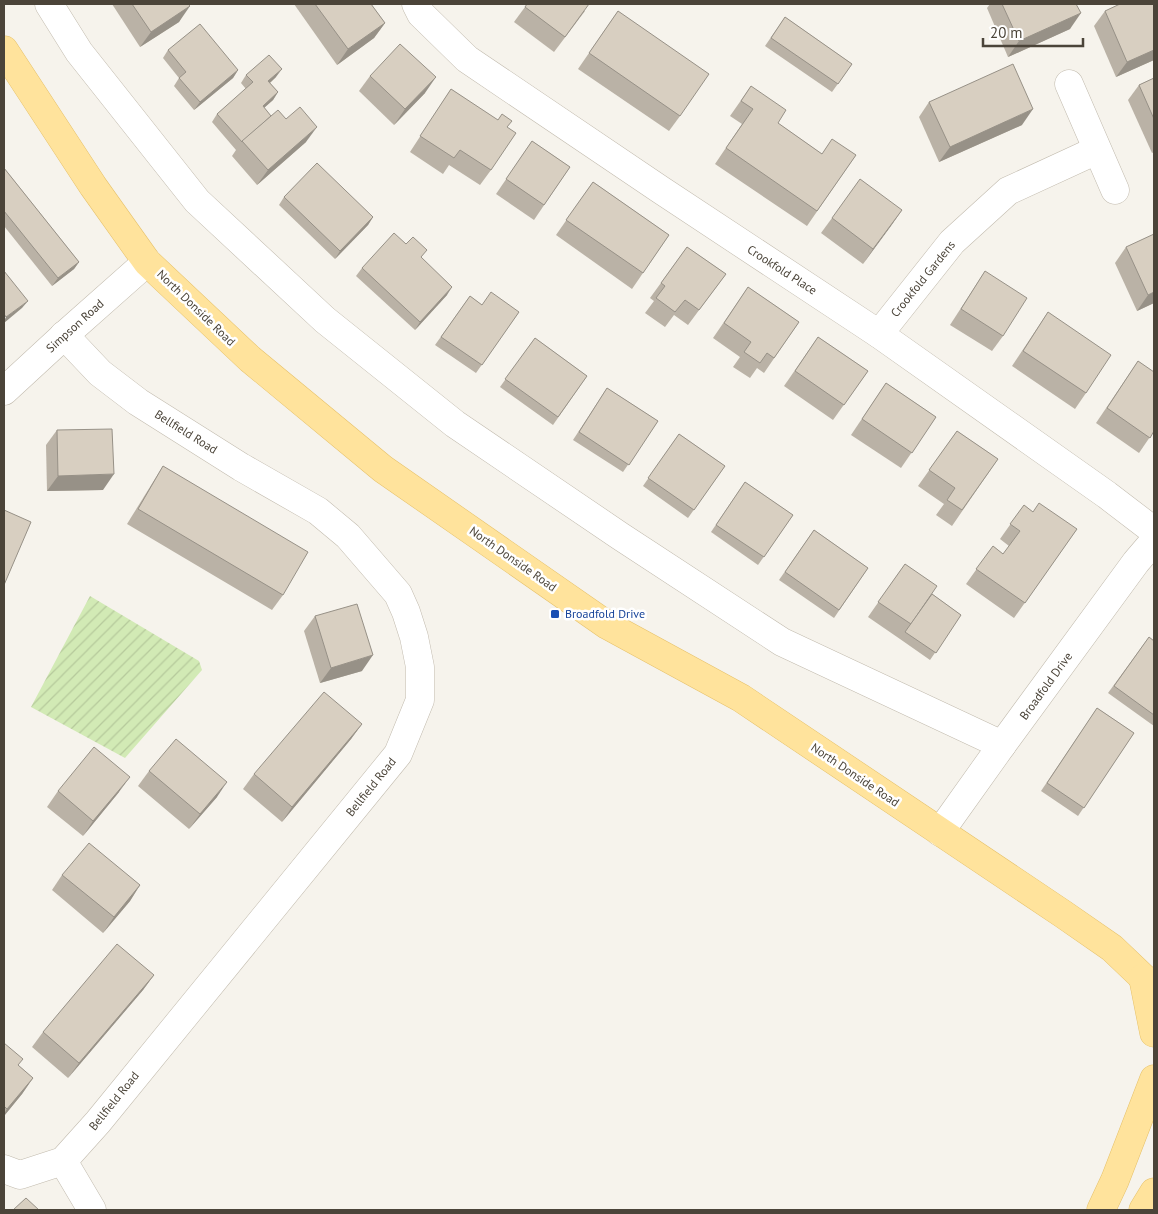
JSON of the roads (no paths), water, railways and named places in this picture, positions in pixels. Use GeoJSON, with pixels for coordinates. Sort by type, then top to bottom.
{"type":"FeatureCollection","features":[{"type":"Feature","properties":{"kind":"main road","name":"North Donside Road"},"geometry":{"type":"LineString","coordinates":[[4,50],[93,186],[147,262],[250,360],[383,469],[607,625],[741,698],[1112,948],[1150,978],[1154,1033]]}},
{"type":"Feature","properties":{"kind":"main road"},"geometry":{"type":"LineString","coordinates":[[1101,1210],[1115,1180],[1154,1079]]}},
{"type":"Feature","properties":{"kind":"main road"},"geometry":{"type":"LineString","coordinates":[[1143,1210],[1154,1192]]}},
{"type":"Feature","properties":{"kind":"street"},"geometry":{"type":"LineString","coordinates":[[49,4],[79,52],[198,201],[325,320],[455,424],[782,642],[1002,745]]}},
{"type":"Feature","properties":{"kind":"street","name":"Crookfold Place"},"geometry":{"type":"LineString","coordinates":[[416,4],[421,14],[467,59],[653,185],[879,334],[1107,495],[1154,531]]}},
{"type":"Feature","properties":{"kind":"street"},"geometry":{"type":"LineString","coordinates":[[1068,84],[1115,190]]}},
{"type":"Feature","properties":{"kind":"street","name":"Crookfold Gardens"},"geometry":{"type":"LineString","coordinates":[[879,334],[952,242],[1008,191],[1096,150]]}},
{"type":"Feature","properties":{"kind":"street","name":"Simpson Road"},"geometry":{"type":"LineString","coordinates":[[4,391],[147,262]]}},
{"type":"Feature","properties":{"kind":"street","name":"Bellfield Road"},"geometry":{"type":"LineString","coordinates":[[64,335],[100,373],[138,402],[241,467],[318,511],[348,536],[398,594],[414,637],[420,667],[420,700],[398,754],[98,1122],[64,1161]]}},
{"type":"Feature","properties":{"kind":"street","name":"Broadfold Drive"},"geometry":{"type":"LineString","coordinates":[[940,832],[1136,562],[1154,541]]}},
{"type":"Feature","properties":{"kind":"street"},"geometry":{"type":"LineString","coordinates":[[4,1169],[20,1175],[64,1161],[92,1210]]}},
{"type":"Feature","properties":{"kind":"place","name":"Broadfold Drive"},"geometry":{"type":"Point","coordinates":[555,614]}}]}
